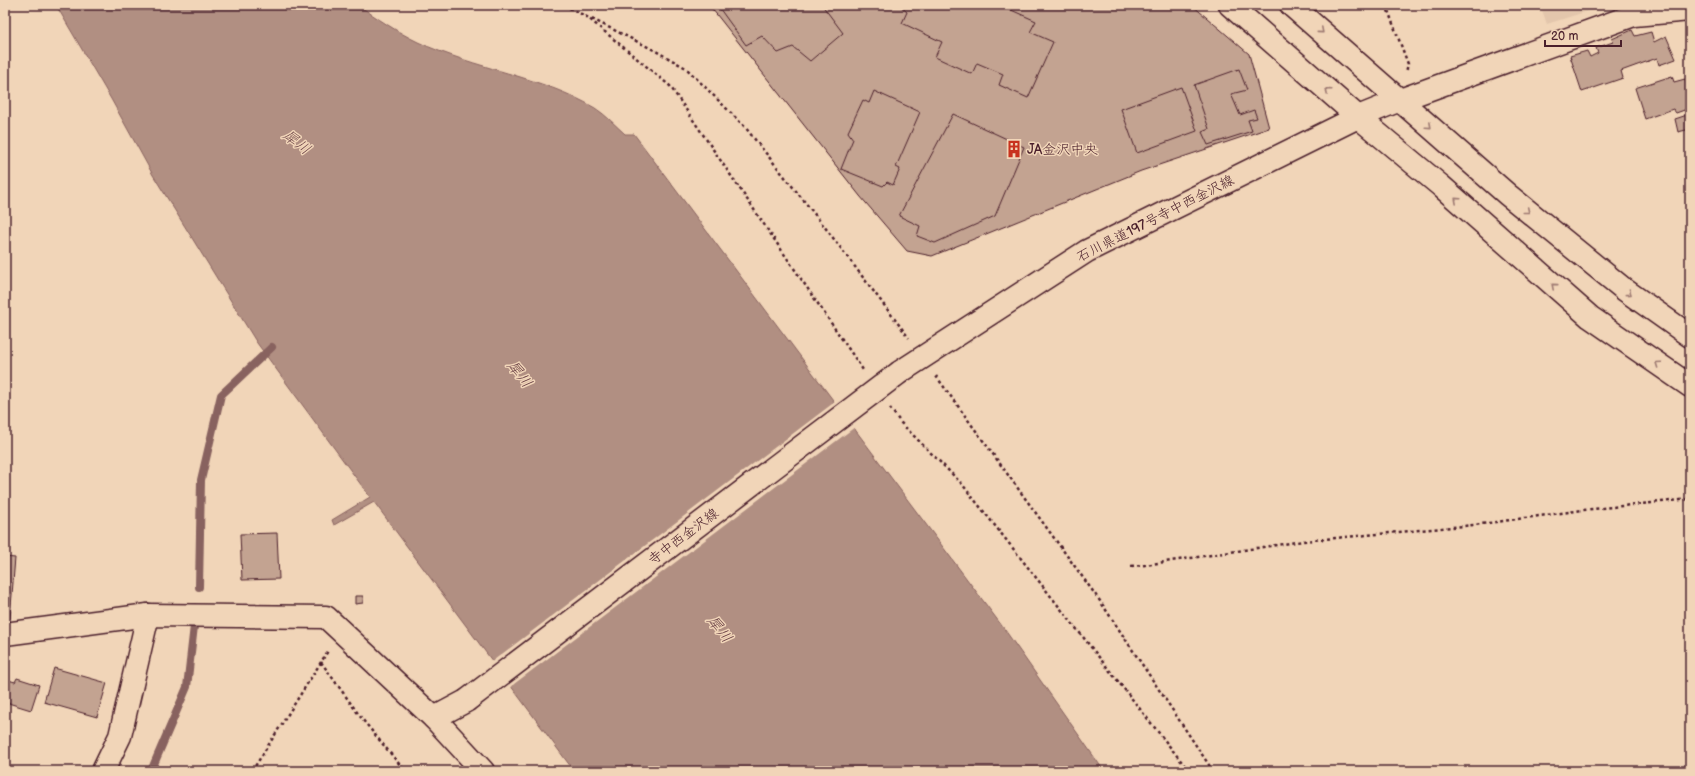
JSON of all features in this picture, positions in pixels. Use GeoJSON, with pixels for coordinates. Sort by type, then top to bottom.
{"type":"FeatureCollection","features":[{"type":"Feature","properties":{"kind":"street"},"geometry":{"type":"LineString","coordinates":[[1230,5],[1358,117],[1441,186],[1590,317],[1690,386]]}},
{"type":"Feature","properties":{"kind":"street"},"geometry":{"type":"LineString","coordinates":[[1291,5],[1514,200],[1625,290],[1690,336]]}},
{"type":"Feature","properties":{"kind":"street","name":"石川県道197号寺中西金沢線"},"geometry":{"type":"LineString","coordinates":[[900,372],[1087,250],[1358,117],[1400,100],[1634,14],[1689,10]]}},
{"type":"Feature","properties":{"kind":"street","name":"寺中西金沢線"},"geometry":{"type":"LineString","coordinates":[[434,718],[466,701],[900,372]]}},
{"type":"Feature","properties":{"kind":"street"},"geometry":{"type":"LineString","coordinates":[[103,771],[120,736],[148,615]]}},
{"type":"Feature","properties":{"kind":"street"},"geometry":{"type":"LineString","coordinates":[[5,634],[148,615],[326,617],[434,718],[482,771]]}},
{"type":"Feature","properties":{"kind":"path"},"geometry":{"type":"LineString","coordinates":[[1386,5],[1408,64],[1400,100]]}},
{"type":"Feature","properties":{"kind":"path"},"geometry":{"type":"LineString","coordinates":[[1131,566],[1145,566],[1303,541],[1474,524],[1583,510],[1690,499]]}},
{"type":"Feature","properties":{"kind":"path"},"geometry":{"type":"LineString","coordinates":[[252,771],[341,630]]}},
{"type":"Feature","properties":{"kind":"path"},"geometry":{"type":"LineString","coordinates":[[321,662],[362,719],[405,771]]}},
{"type":"Feature","properties":{"kind":"shaded area"},"geometry":{"type":"Polygon","coordinates":[[[1540,5],[1607,5],[1547,24],[1540,5]]]}},
{"type":"Feature","properties":{"kind":"water","name":"犀川"},"geometry":{"type":"Polygon","coordinates":[[[56,5],[358,5],[387,25],[418,42],[462,59],[553,88],[574,97],[595,108],[625,134],[634,134],[1005,630],[1104,771],[574,771],[374,502],[334,525],[332,520],[370,497],[257,343],[153,175],[56,5]]]}},
{"type":"Feature","properties":{"kind":"pier"},"geometry":{"type":"Polygon","coordinates":[[[836,401],[855,427],[514,684],[510,689],[490,663],[836,401]]]}},
{"type":"Feature","properties":{"kind":"building","name":"JA金沢中央"},"geometry":{"type":"Polygon","coordinates":[[[709,5],[1192,5],[1249,54],[1269,128],[1141,171],[932,256],[907,251],[860,196],[709,5]]]}},
{"type":"Feature","properties":{"kind":"building"},"geometry":{"type":"Polygon","coordinates":[[[717,5],[822,5],[843,33],[810,61],[793,47],[778,53],[762,36],[746,45],[717,5]]]}},
{"type":"Feature","properties":{"kind":"building"},"geometry":{"type":"Polygon","coordinates":[[[899,5],[975,5],[984,9],[986,5],[1000,5],[1036,21],[1030,32],[1053,42],[1028,98],[999,85],[1003,74],[977,63],[972,74],[935,57],[942,42],[902,23],[907,12],[899,5]]]}},
{"type":"Feature","properties":{"kind":"building"},"geometry":{"type":"Polygon","coordinates":[[[1632,30],[1635,36],[1651,32],[1654,42],[1666,36],[1676,59],[1659,65],[1657,58],[1621,71],[1623,78],[1582,92],[1570,56],[1587,51],[1590,57],[1598,53],[1596,48],[1613,42],[1612,39],[1632,30]]]}},
{"type":"Feature","properties":{"kind":"building"},"geometry":{"type":"Polygon","coordinates":[[[1239,69],[1247,90],[1231,94],[1240,115],[1254,110],[1257,118],[1248,120],[1252,131],[1208,145],[1202,132],[1209,129],[1194,85],[1239,69]]]}},
{"type":"Feature","properties":{"kind":"building"},"geometry":{"type":"Polygon","coordinates":[[[1672,76],[1674,82],[1685,79],[1690,94],[1690,108],[1676,113],[1673,109],[1645,119],[1635,88],[1672,76]]]}},
{"type":"Feature","properties":{"kind":"building"},"geometry":{"type":"Polygon","coordinates":[[[1181,87],[1197,131],[1137,153],[1121,109],[1181,87]]]}},
{"type":"Feature","properties":{"kind":"building"},"geometry":{"type":"Polygon","coordinates":[[[874,91],[920,112],[896,167],[900,169],[893,185],[887,182],[883,186],[841,169],[853,139],[848,132],[863,100],[869,103],[874,91]]]}},
{"type":"Feature","properties":{"kind":"building"},"geometry":{"type":"Polygon","coordinates":[[[953,114],[1024,147],[995,216],[935,243],[917,236],[920,226],[899,216],[953,114]]]}},
{"type":"Feature","properties":{"kind":"building"},"geometry":{"type":"Polygon","coordinates":[[[1690,114],[1690,129],[1678,132],[1675,119],[1690,114]]]}},
{"type":"Feature","properties":{"kind":"building"},"geometry":{"type":"Polygon","coordinates":[[[277,533],[279,579],[242,580],[240,534],[277,533]]]}},
{"type":"Feature","properties":{"kind":"building"},"geometry":{"type":"Polygon","coordinates":[[[5,557],[15,558],[10,619],[5,619],[5,557]]]}},
{"type":"Feature","properties":{"kind":"building"},"geometry":{"type":"Polygon","coordinates":[[[355,596],[363,596],[363,603],[355,604],[355,596]]]}},
{"type":"Feature","properties":{"kind":"building"},"geometry":{"type":"Polygon","coordinates":[[[54,668],[107,683],[97,717],[44,702],[54,668]]]}},
{"type":"Feature","properties":{"kind":"building"},"geometry":{"type":"Polygon","coordinates":[[[17,678],[39,685],[31,710],[5,702],[5,679],[15,682],[17,678]]]}},
{"type":"Feature","properties":{"kind":"waterway"},"geometry":{"type":"LineString","coordinates":[[199,587],[201,480],[221,395],[272,347]]}},
{"type":"Feature","properties":{"kind":"waterway"},"geometry":{"type":"LineString","coordinates":[[151,771],[187,687],[194,626]]}},
{"type":"Feature","properties":{"kind":"place","name":"JA金沢中央"},"geometry":{"type":"Point","coordinates":[1014,149]}}]}
